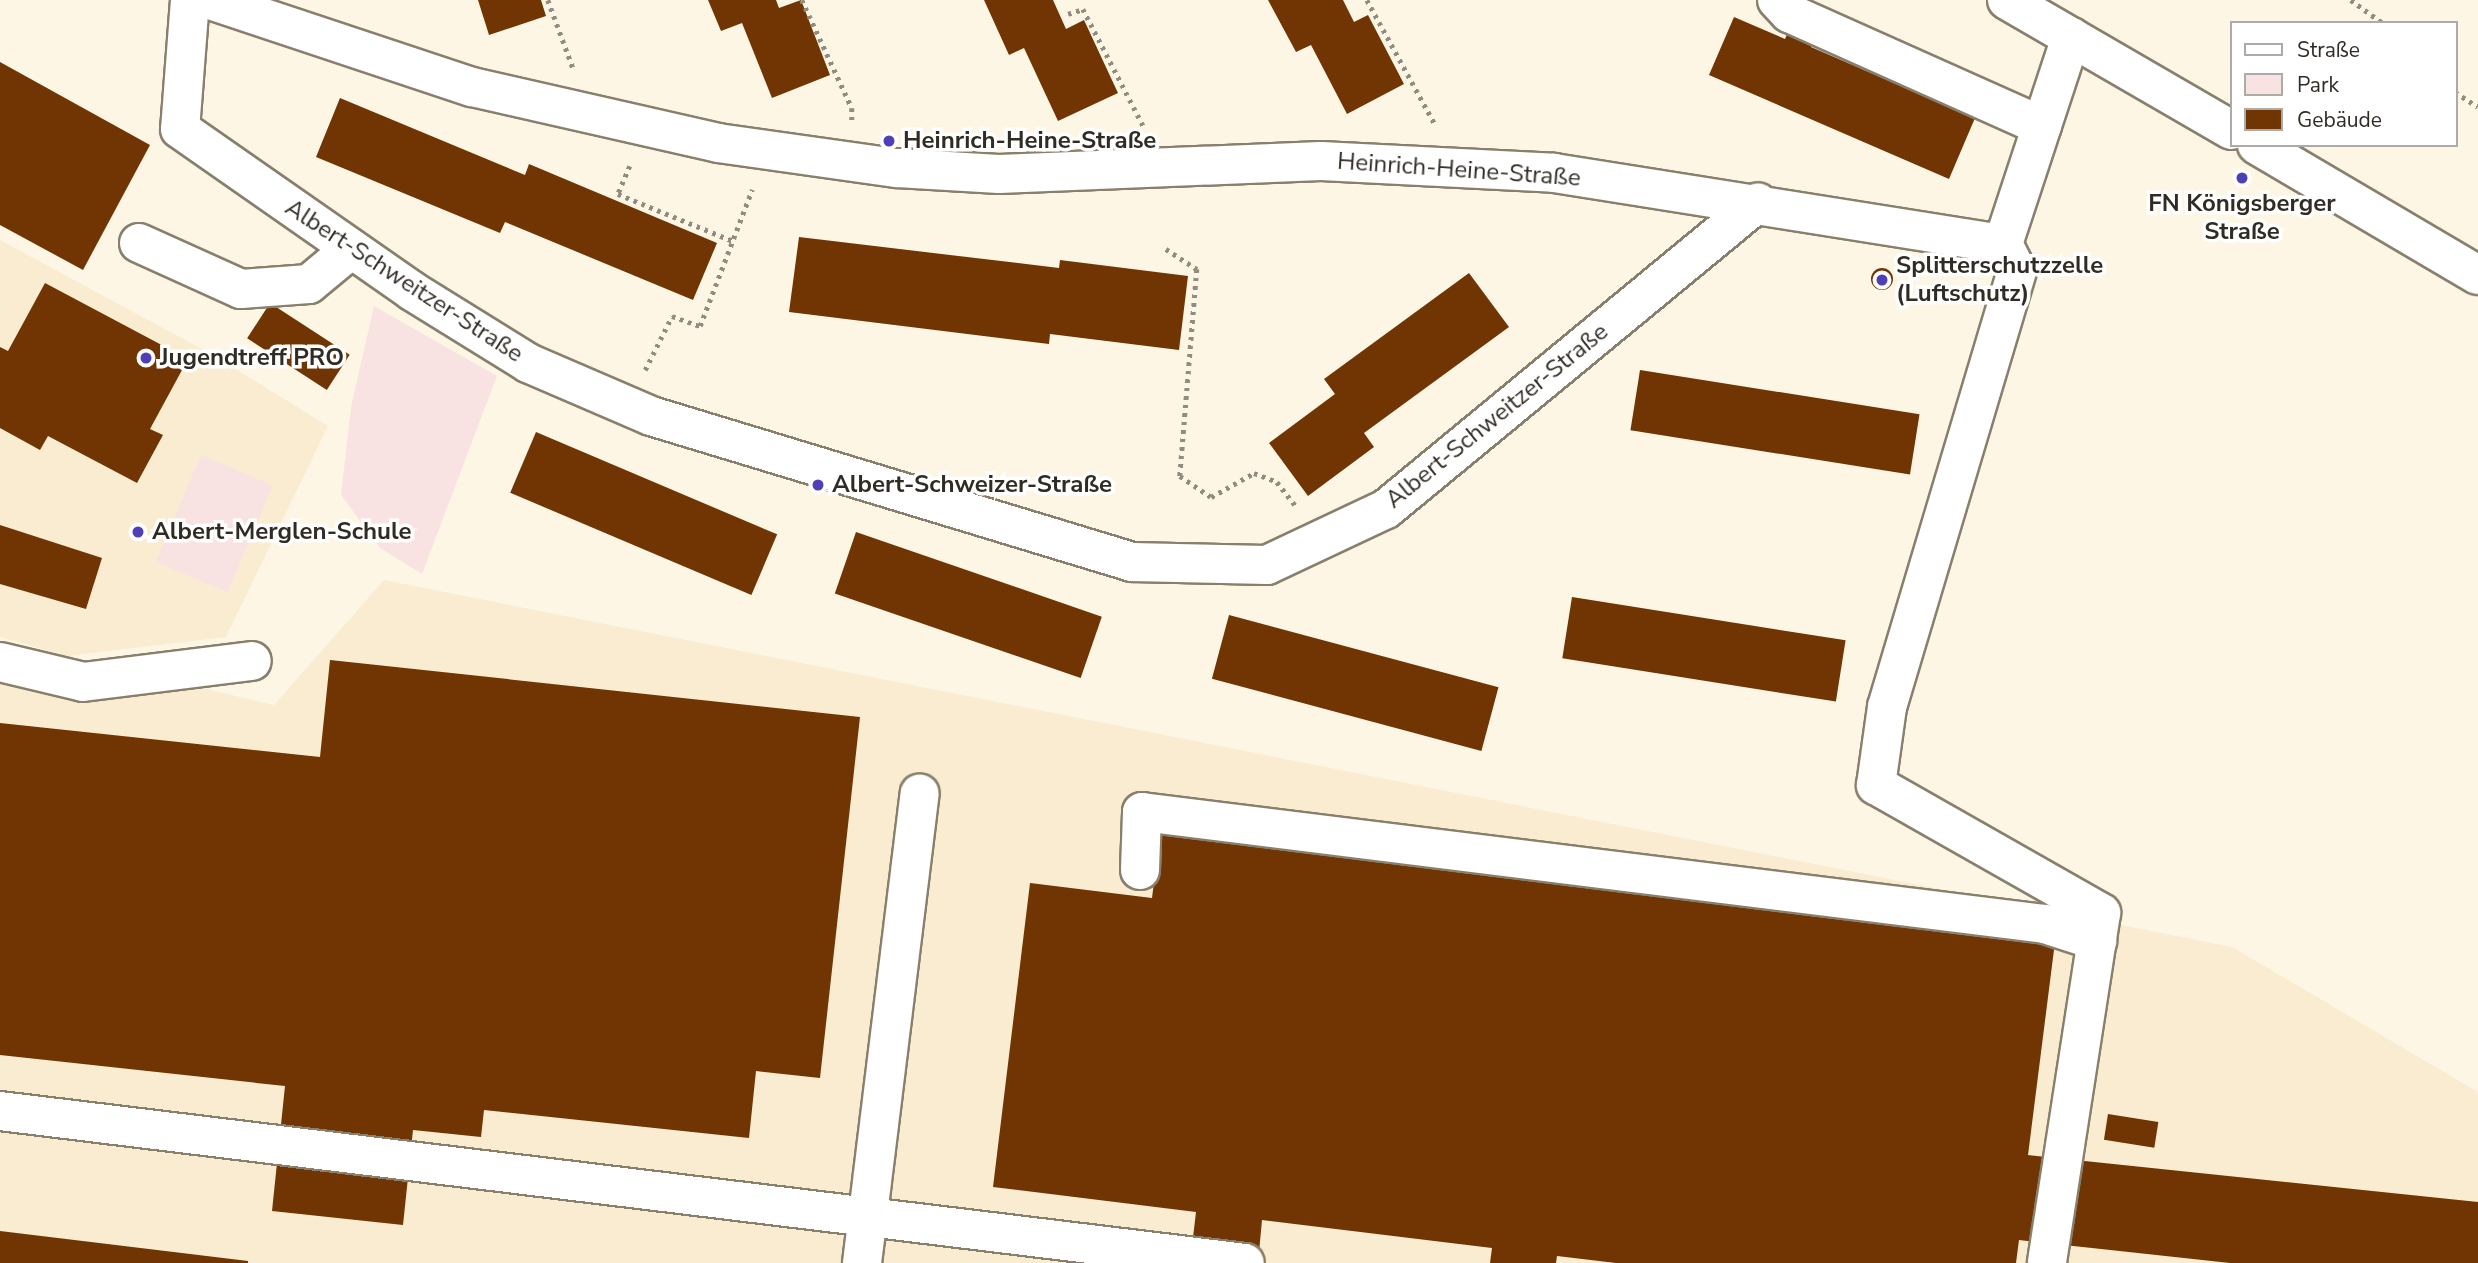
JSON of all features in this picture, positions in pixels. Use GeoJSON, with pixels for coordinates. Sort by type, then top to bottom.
{"type":"FeatureCollection","features":[{"type":"Feature","properties":{"kind":"street","name":"Albert-Schweitzer-Straße"},"geometry":{"type":"LineString","coordinates":[[190,0],[180,129],[351,249],[528,363],[627,406],[1132,562],[1267,565],[1386,509],[1758,202]]}},
{"type":"Feature","properties":{"kind":"street","name":"Heinrich-Heine-Straße"},"geometry":{"type":"LineString","coordinates":[[210,0],[472,87],[647,127],[768,150],[897,168],[999,173],[1321,161],[1555,173],[1758,202],[2003,244]]}},
{"type":"Feature","properties":{"kind":"street"},"geometry":{"type":"LineString","coordinates":[[1777,0],[1789,12],[2042,126]]}},
{"type":"Feature","properties":{"kind":"street"},"geometry":{"type":"LineString","coordinates":[[2007,0],[2230,129]]}},
{"type":"Feature","properties":{"kind":"street"},"geometry":{"type":"LineString","coordinates":[[2048,1263],[2101,913],[1875,785],[1887,707],[2017,271],[2003,244],[2071,37]]}},
{"type":"Feature","properties":{"kind":"street"},"geometry":{"type":"LineString","coordinates":[[2260,147],[2478,275]]}},
{"type":"Feature","properties":{"kind":"street"},"geometry":{"type":"LineString","coordinates":[[139,243],[241,289],[309,284],[351,249]]}},
{"type":"Feature","properties":{"kind":"street"},"geometry":{"type":"LineString","coordinates":[[0,662],[83,682],[252,661]]}},
{"type":"Feature","properties":{"kind":"street"},"geometry":{"type":"LineString","coordinates":[[862,1263],[920,794]]}},
{"type":"Feature","properties":{"kind":"street"},"geometry":{"type":"LineString","coordinates":[[1140,870],[1142,812],[2045,924],[2097,941]]}},
{"type":"Feature","properties":{"kind":"street"},"geometry":{"type":"LineString","coordinates":[[0,1111],[1245,1263]]}},
{"type":"Feature","properties":{"kind":"path"},"geometry":{"type":"LineString","coordinates":[[548,0],[565,50]]}},
{"type":"Feature","properties":{"kind":"path"},"geometry":{"type":"LineString","coordinates":[[802,0],[852,108]]}},
{"type":"Feature","properties":{"kind":"path"},"geometry":{"type":"LineString","coordinates":[[1367,0],[1441,134]]}},
{"type":"Feature","properties":{"kind":"path"},"geometry":{"type":"LineString","coordinates":[[2351,0],[2380,21]]}},
{"type":"Feature","properties":{"kind":"path"},"geometry":{"type":"LineString","coordinates":[[1068,14],[1083,9],[1144,127]]}},
{"type":"Feature","properties":{"kind":"path"},"geometry":{"type":"LineString","coordinates":[[2457,93],[2478,107]]}},
{"type":"Feature","properties":{"kind":"path"},"geometry":{"type":"LineString","coordinates":[[647,127],[618,194],[733,241]]}},
{"type":"Feature","properties":{"kind":"path"},"geometry":{"type":"LineString","coordinates":[[627,406],[672,316],[700,326],[768,150]]}},
{"type":"Feature","properties":{"kind":"path"},"geometry":{"type":"LineString","coordinates":[[1166,249],[1197,269],[1180,476],[1211,497],[1254,473],[1277,482],[1293,501]]}},
{"type":"Feature","properties":{"kind":"shaded area"},"geometry":{"type":"Polygon","coordinates":[[[0,240],[213,355],[328,426],[226,637],[67,656],[274,705],[384,580],[2232,947],[2478,1092],[2478,1263],[0,1263],[0,641],[60,654],[0,637],[0,240]]]}},
{"type":"Feature","properties":{"kind":"green space"},"geometry":{"type":"Polygon","coordinates":[[[374,306],[497,376],[422,574],[380,548],[341,495],[351,407],[374,306]]]}},
{"type":"Feature","properties":{"kind":"green space"},"geometry":{"type":"Polygon","coordinates":[[[201,455],[273,485],[227,592],[156,562],[201,455]]]}},
{"type":"Feature","properties":{"kind":"building"},"geometry":{"type":"Polygon","coordinates":[[[478,0],[541,0],[546,16],[489,35],[478,0]]]}},
{"type":"Feature","properties":{"kind":"building"},"geometry":{"type":"Polygon","coordinates":[[[708,0],[776,0],[779,8],[801,0],[830,75],[772,98],[742,23],[721,31],[708,0]]]}},
{"type":"Feature","properties":{"kind":"building"},"geometry":{"type":"Polygon","coordinates":[[[984,0],[1053,0],[1066,29],[1084,20],[1118,93],[1058,121],[1024,48],[1009,55],[984,0]]]}},
{"type":"Feature","properties":{"kind":"building"},"geometry":{"type":"Polygon","coordinates":[[[1268,0],[1343,0],[1354,22],[1368,15],[1404,84],[1347,114],[1311,45],[1296,52],[1268,0]]]}},
{"type":"Feature","properties":{"kind":"building"},"geometry":{"type":"Polygon","coordinates":[[[1734,17],[1785,39],[1791,25],[1816,36],[1811,47],[1975,118],[1949,179],[1709,75],[1734,17]]]}},
{"type":"Feature","properties":{"kind":"building"},"geometry":{"type":"Polygon","coordinates":[[[0,62],[150,145],[83,270],[0,225],[0,62]]]}},
{"type":"Feature","properties":{"kind":"building"},"geometry":{"type":"Polygon","coordinates":[[[340,98],[525,175],[529,164],[717,243],[693,300],[505,222],[500,233],[316,157],[340,98]]]}},
{"type":"Feature","properties":{"kind":"building"},"geometry":{"type":"Polygon","coordinates":[[[799,237],[1059,268],[1060,260],[1188,276],[1179,350],[1050,334],[1049,344],[789,312],[799,237]]]}},
{"type":"Feature","properties":{"kind":"building","name":"Splitterschutzzelle (Luftschutz)"},"geometry":{"type":"Polygon","coordinates":[[[1882,268],[1890,271],[1893,279],[1890,287],[1882,290],[1874,287],[1871,279],[1874,271],[1882,268]]]}},
{"type":"Feature","properties":{"kind":"building"},"geometry":{"type":"Polygon","coordinates":[[[1469,273],[1509,327],[1364,433],[1374,447],[1308,496],[1269,443],[1335,394],[1324,379],[1469,273]]]}},
{"type":"Feature","properties":{"kind":"building"},"geometry":{"type":"Polygon","coordinates":[[[45,283],[188,359],[150,429],[163,435],[137,483],[48,436],[40,450],[0,428],[0,347],[8,351],[45,283]]]}},
{"type":"Feature","properties":{"kind":"building"},"geometry":{"type":"Polygon","coordinates":[[[270,303],[350,355],[327,390],[247,338],[270,303]]]}},
{"type":"Feature","properties":{"kind":"building"},"geometry":{"type":"Polygon","coordinates":[[[1640,370],[1920,414],[1910,475],[1630,430],[1640,370]]]}},
{"type":"Feature","properties":{"kind":"building"},"geometry":{"type":"Polygon","coordinates":[[[536,432],[777,534],[751,595],[510,493],[536,432]]]}},
{"type":"Feature","properties":{"kind":"building"},"geometry":{"type":"Polygon","coordinates":[[[0,525],[102,558],[86,609],[0,584],[0,525]]]}},
{"type":"Feature","properties":{"kind":"building"},"geometry":{"type":"Polygon","coordinates":[[[856,532],[1102,617],[1081,678],[835,593],[856,532]]]}},
{"type":"Feature","properties":{"kind":"building"},"geometry":{"type":"Polygon","coordinates":[[[1572,597],[1846,640],[1836,702],[1562,658],[1572,597]]]}},
{"type":"Feature","properties":{"kind":"building"},"geometry":{"type":"Polygon","coordinates":[[[1229,615],[1498,687],[1481,751],[1212,679],[1229,615]]]}},
{"type":"Feature","properties":{"kind":"building"},"geometry":{"type":"Polygon","coordinates":[[[330,660],[860,717],[820,1078],[756,1071],[749,1138],[484,1110],[481,1137],[413,1130],[403,1225],[272,1211],[285,1086],[0,1055],[0,723],[320,757],[330,660]]]}},
{"type":"Feature","properties":{"kind":"building"},"geometry":{"type":"Polygon","coordinates":[[[1160,834],[2055,942],[2028,1155],[2478,1202],[2478,1263],[2230,1263],[2019,1240],[2016,1263],[1616,1263],[1557,1256],[1556,1263],[1490,1263],[1492,1248],[1262,1220],[1258,1263],[1190,1263],[1196,1212],[993,1187],[1030,883],[1152,898],[1160,834]]]}},
{"type":"Feature","properties":{"kind":"building"},"geometry":{"type":"Polygon","coordinates":[[[2108,1114],[2158,1122],[2154,1148],[2104,1140],[2108,1114]]]}},
{"type":"Feature","properties":{"kind":"building"},"geometry":{"type":"Polygon","coordinates":[[[0,1231],[248,1261],[248,1263],[0,1263],[0,1231]]]}},
{"type":"Feature","properties":{"kind":"place","name":"Heinrich-Heine-Straße"},"geometry":{"type":"Point","coordinates":[889,141]}},
{"type":"Feature","properties":{"kind":"place","name":"FN Königsberger Straße"},"geometry":{"type":"Point","coordinates":[2242,178]}},
{"type":"Feature","properties":{"kind":"place","name":"Splitterschutzzelle (Luftschutz)"},"geometry":{"type":"Point","coordinates":[1882,280]}},
{"type":"Feature","properties":{"kind":"place","name":"Jugendtreff PRO"},"geometry":{"type":"Point","coordinates":[146,358]}},
{"type":"Feature","properties":{"kind":"place","name":"Albert-Schweizer-Straße"},"geometry":{"type":"Point","coordinates":[818,485]}},
{"type":"Feature","properties":{"kind":"place","name":"Albert-Merglen-Schule"},"geometry":{"type":"Point","coordinates":[138,532]}}]}
